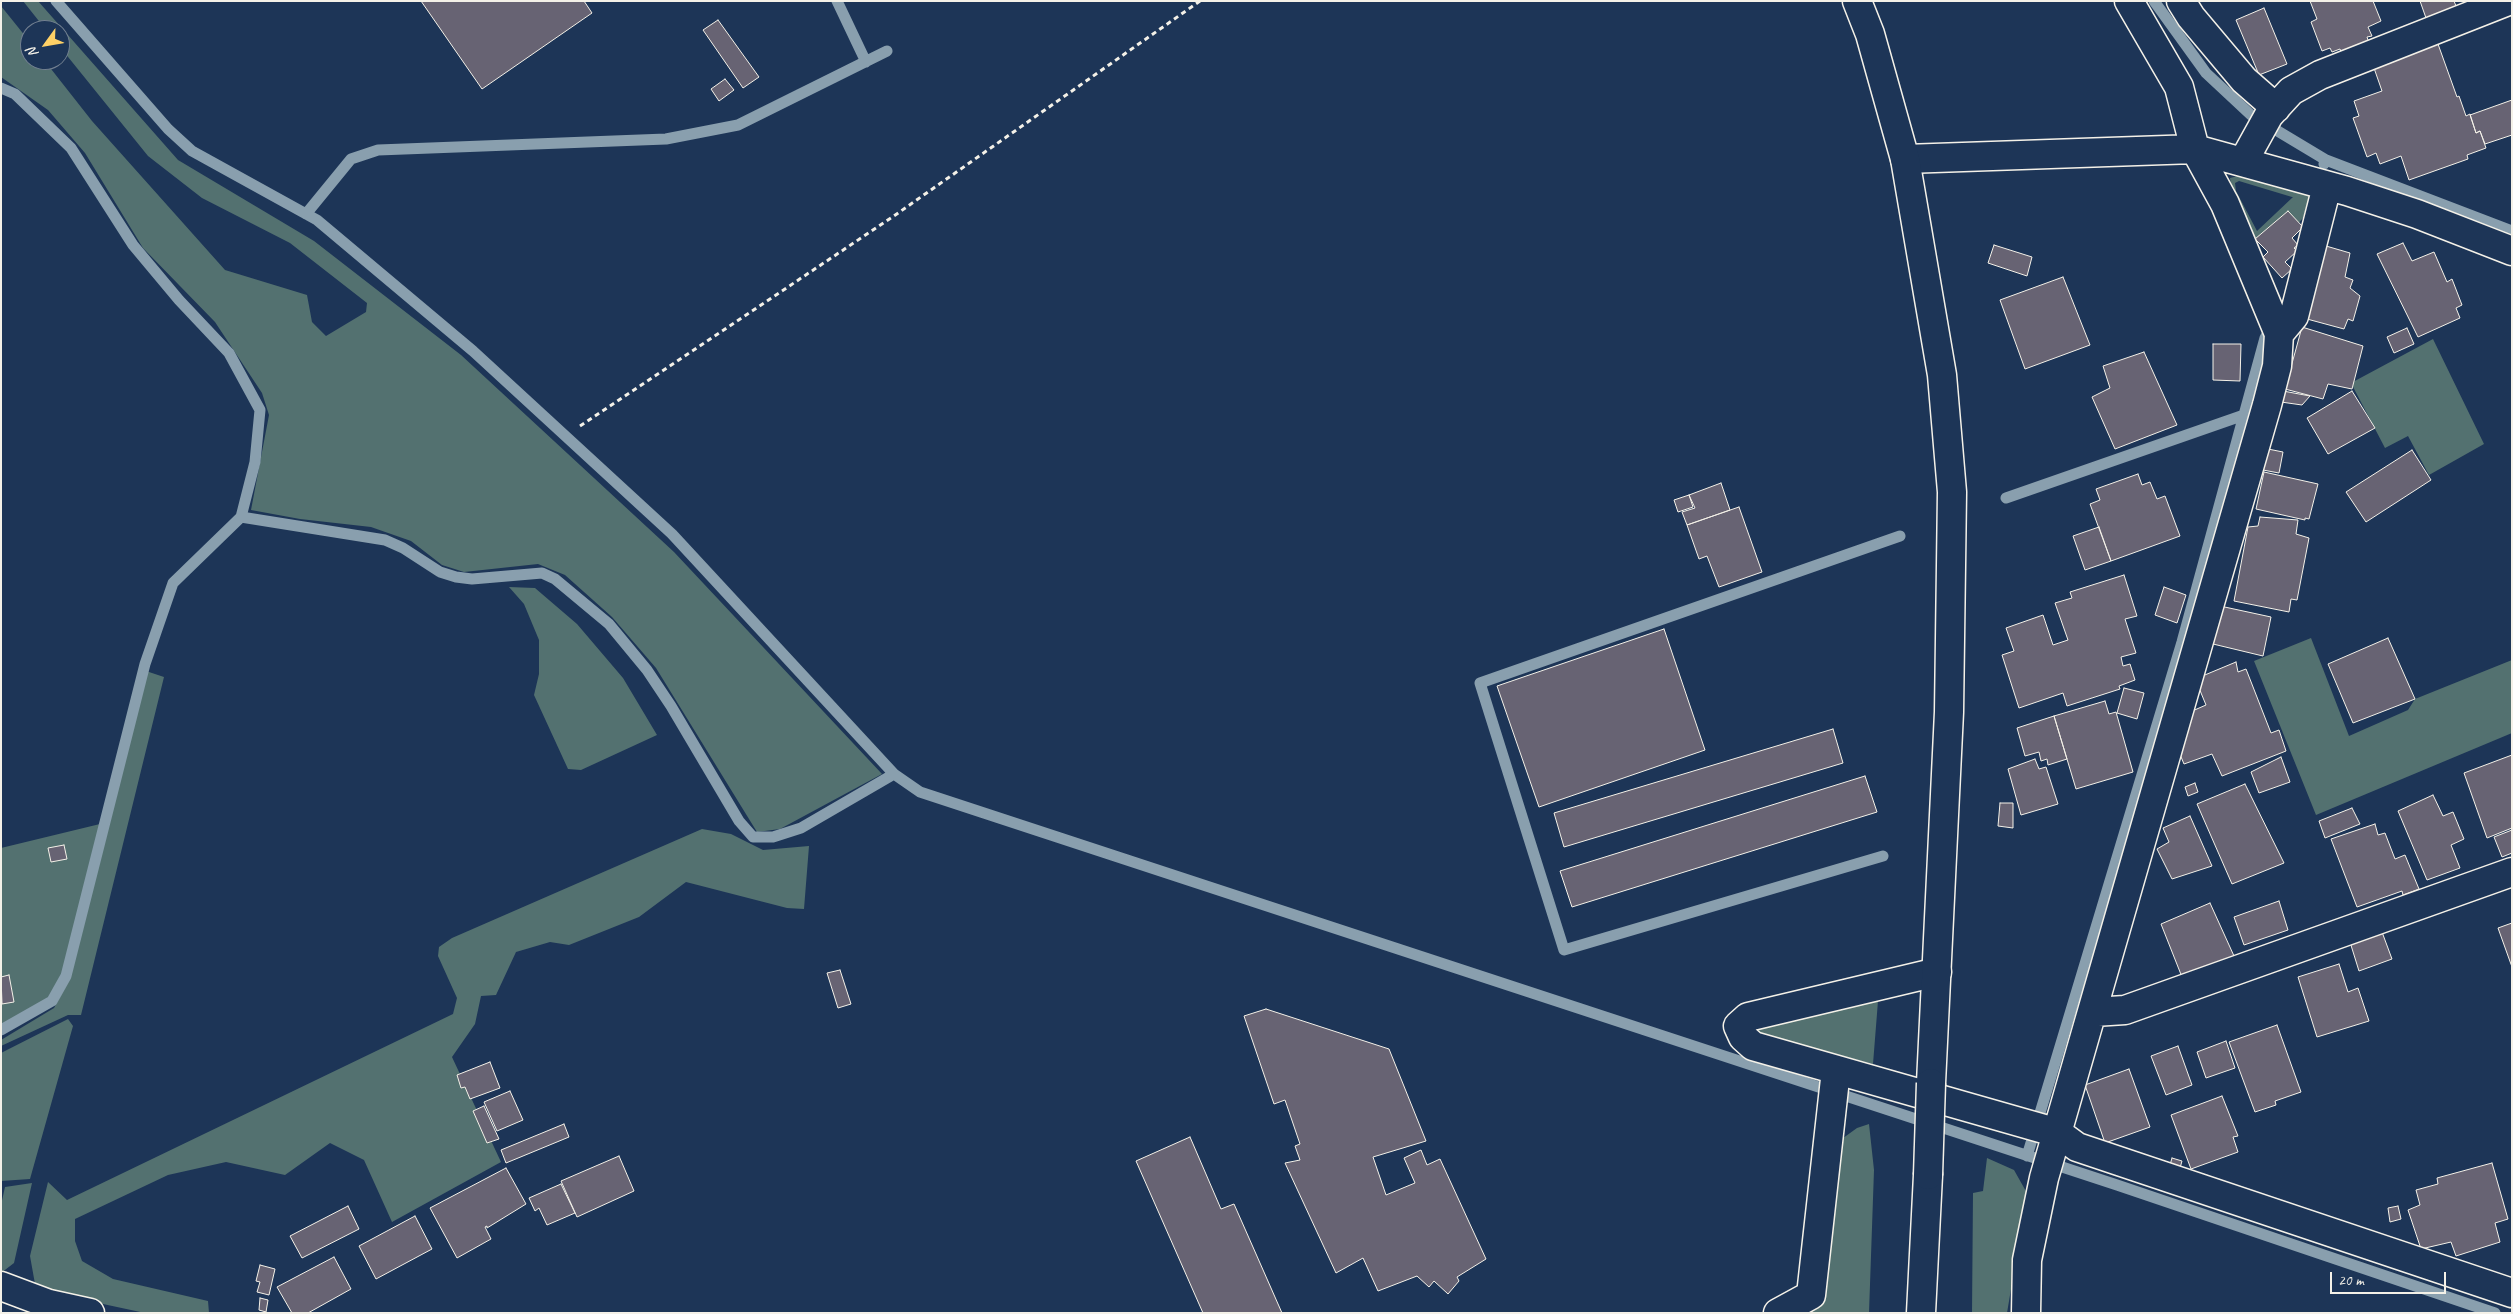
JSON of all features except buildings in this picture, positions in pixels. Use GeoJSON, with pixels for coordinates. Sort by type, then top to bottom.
{"type":"FeatureCollection","features":[{"type":"Feature","properties":{"kind":"street"},"geometry":{"type":"LineString","coordinates":[[1857,1],[1870,34],[1905,159],[1942,375],[1952,492],[1949,712],[1921,1313]]}},
{"type":"Feature","properties":{"kind":"street"},"geometry":{"type":"LineString","coordinates":[[2026,1313],[2027,1260],[2045,1144],[2094,1012],[2267,405],[2276,366],[2276,326],[2225,204],[2195,149],[2179,87],[2129,1]]}},
{"type":"Feature","properties":{"kind":"street"},"geometry":{"type":"LineString","coordinates":[[2181,1],[2191,17],[2244,80],[2268,118]]}},
{"type":"Feature","properties":{"kind":"street"},"geometry":{"type":"LineString","coordinates":[[2243,162],[2268,118],[2291,91],[2320,75],[2508,1]]}},
{"type":"Feature","properties":{"kind":"street"},"geometry":{"type":"LineString","coordinates":[[1905,159],[2195,149],[2328,186],[2417,214],[2512,251]]}},
{"type":"Feature","properties":{"kind":"street"},"geometry":{"type":"LineString","coordinates":[[2276,326],[2294,316],[2328,186]]}},
{"type":"Feature","properties":{"kind":"street"},"geometry":{"type":"LineString","coordinates":[[2094,1012],[2125,1010],[2512,872]]}},
{"type":"Feature","properties":{"kind":"street"},"geometry":{"type":"LineString","coordinates":[[1937,972],[1748,1017],[1738,1026],[1743,1038],[1753,1046],[1834,1085],[2045,1144],[2077,1147],[2512,1292]]}},
{"type":"Feature","properties":{"kind":"street"},"geometry":{"type":"LineString","coordinates":[[1778,1313],[1811,1295],[1834,1085]]}},
{"type":"Feature","properties":{"kind":"street"},"geometry":{"type":"LineString","coordinates":[[1,1286],[49,1304],[90,1313]]}},
{"type":"Feature","properties":{"kind":"path"},"geometry":{"type":"LineString","coordinates":[[580,426],[891,218],[1200,1]]}},
{"type":"Feature","properties":{"kind":"green space"},"geometry":{"type":"Polygon","coordinates":[[[23,1],[38,1],[55,20],[38,20],[23,1]]]}},
{"type":"Feature","properties":{"kind":"green space"},"geometry":{"type":"Polygon","coordinates":[[[1,6],[20,30],[20,70],[52,70],[92,121],[225,270],[307,295],[312,322],[326,336],[366,312],[367,303],[290,243],[202,198],[148,156],[70,59],[70,37],[178,160],[314,241],[461,355],[674,552],[882,774],[780,829],[757,832],[656,668],[612,617],[565,575],[538,564],[464,572],[442,565],[411,541],[371,527],[300,519],[251,510],[269,415],[262,393],[215,322],[143,248],[85,153],[48,110],[1,77],[1,6]]]}},
{"type":"Feature","properties":{"kind":"green space"},"geometry":{"type":"Polygon","coordinates":[[[2238,176],[2310,195],[2303,218],[2296,226],[2287,215],[2256,241],[2231,187],[2230,178],[2238,176]],[[2239,181],[2235,183],[2236,191],[2257,231],[2293,197],[2239,181]]]}},
{"type":"Feature","properties":{"kind":"green space"},"geometry":{"type":"Polygon","coordinates":[[[2433,339],[2484,444],[2429,475],[2408,436],[2385,448],[2351,383],[2433,339]]]}},
{"type":"Feature","properties":{"kind":"green space"},"geometry":{"type":"Polygon","coordinates":[[[509,587],[535,588],[577,624],[623,678],[657,735],[581,770],[568,769],[534,695],[539,674],[539,640],[524,604],[509,587]]]}},
{"type":"Feature","properties":{"kind":"green space"},"geometry":{"type":"Polygon","coordinates":[[[2311,638],[2349,736],[2408,710],[2415,699],[2512,660],[2512,733],[2316,815],[2254,661],[2311,638]]]}},
{"type":"Feature","properties":{"kind":"green space"},"geometry":{"type":"Polygon","coordinates":[[[146,671],[164,677],[81,1015],[68,1015],[1,1046],[1,1040],[54,1008],[70,978],[146,671]]]}},
{"type":"Feature","properties":{"kind":"green space"},"geometry":{"type":"Polygon","coordinates":[[[100,824],[62,973],[48,1000],[1,1027],[1,848],[100,824]]]}},
{"type":"Feature","properties":{"kind":"green space"},"geometry":{"type":"Polygon","coordinates":[[[702,829],[731,834],[763,850],[809,846],[804,909],[787,908],[686,882],[639,917],[569,945],[550,942],[516,952],[496,995],[481,996],[475,1024],[452,1057],[501,1162],[392,1222],[364,1160],[330,1143],[285,1175],[226,1162],[168,1175],[75,1219],[75,1241],[82,1261],[113,1279],[208,1301],[209,1313],[145,1313],[61,1295],[35,1284],[30,1256],[48,1182],[67,1200],[453,1014],[457,998],[438,956],[439,947],[452,938],[702,829]]]}},
{"type":"Feature","properties":{"kind":"green space"},"geometry":{"type":"Polygon","coordinates":[[[1878,1001],[1873,1064],[1756,1033],[1756,1028],[1878,1001]]]}},
{"type":"Feature","properties":{"kind":"green space"},"geometry":{"type":"Polygon","coordinates":[[[68,1019],[73,1026],[30,1179],[1,1181],[1,1053],[68,1019]]]}},
{"type":"Feature","properties":{"kind":"green space"},"geometry":{"type":"Polygon","coordinates":[[[1869,1124],[1874,1170],[1869,1313],[1808,1313],[1815,1309],[1839,1141],[1857,1128],[1869,1124]]]}},
{"type":"Feature","properties":{"kind":"green space"},"geometry":{"type":"Polygon","coordinates":[[[1987,1158],[2014,1170],[2027,1193],[2007,1313],[1972,1313],[1973,1193],[1983,1191],[1987,1158]]]}},
{"type":"Feature","properties":{"kind":"green space"},"geometry":{"type":"Polygon","coordinates":[[[32,1183],[14,1263],[1,1273],[1,1205],[5,1187],[32,1183]]]}},
{"type":"Feature","properties":{"kind":"waterway"},"geometry":{"type":"LineString","coordinates":[[56,1],[168,129],[192,151],[317,220],[473,351],[672,534],[894,774],[920,792],[2117,1185],[2495,1313]]}},
{"type":"Feature","properties":{"kind":"waterway"},"geometry":{"type":"LineString","coordinates":[[837,1],[866,62]]}},
{"type":"Feature","properties":{"kind":"waterway"},"geometry":{"type":"LineString","coordinates":[[2154,1],[2206,73],[2251,115],[2326,160]]}},
{"type":"Feature","properties":{"kind":"waterway"},"geometry":{"type":"LineString","coordinates":[[306,214],[351,159],[378,150],[666,139],[738,125],[887,51]]}},
{"type":"Feature","properties":{"kind":"waterway"},"geometry":{"type":"LineString","coordinates":[[1,88],[15,94],[71,148],[133,245],[179,300],[229,353],[260,410],[255,462],[241,517]]}},
{"type":"Feature","properties":{"kind":"waterway"},"geometry":{"type":"LineString","coordinates":[[2324,164],[2326,160],[2512,231]]}},
{"type":"Feature","properties":{"kind":"waterway"},"geometry":{"type":"LineString","coordinates":[[2027,1156],[2182,642],[2265,338],[2272,326]]}},
{"type":"Feature","properties":{"kind":"waterway"},"geometry":{"type":"LineString","coordinates":[[2006,498],[2244,415]]}},
{"type":"Feature","properties":{"kind":"waterway"},"geometry":{"type":"LineString","coordinates":[[1,1030],[52,1001],[66,976],[145,664],[173,583],[241,517],[385,540],[403,548],[440,572],[456,577],[472,579],[542,573],[555,579],[609,624],[647,670],[671,706],[739,821],[753,837],[773,837],[801,828],[894,774]]}},
{"type":"Feature","properties":{"kind":"waterway"},"geometry":{"type":"LineString","coordinates":[[1883,856],[1564,950],[1480,683],[1900,536]]}}]}
